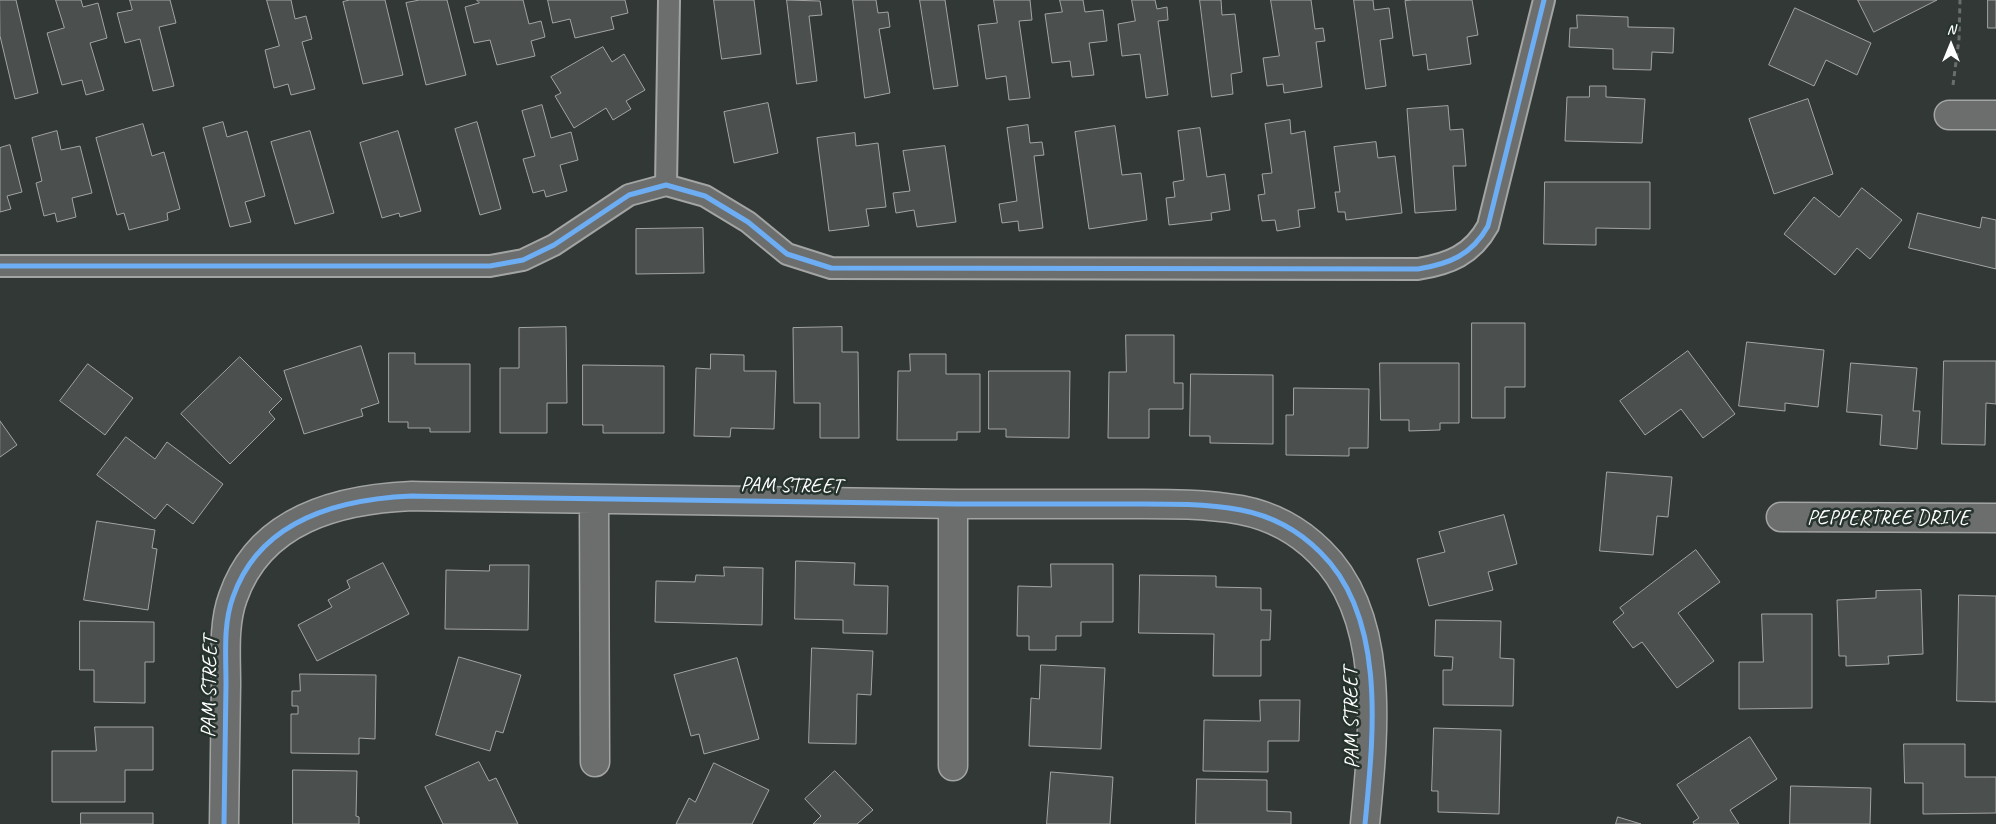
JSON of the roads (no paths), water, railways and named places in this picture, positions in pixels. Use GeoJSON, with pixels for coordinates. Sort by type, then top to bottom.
{"type":"FeatureCollection","features":[{"type":"Feature","properties":{"kind":"street"},"geometry":{"type":"LineString","coordinates":[[1949,115],[1996,115]]}},
{"type":"Feature","properties":{"kind":"street","name":"PAM STREET"},"geometry":{"type":"LineString","coordinates":[[224,824],[228,618],[232,598],[240,580],[254,558],[277,536],[306,517],[340,504],[376,498],[412,496],[1213,506],[1270,518],[1294,530],[1322,554],[1342,580],[1362,626],[1372,677],[1372,749],[1365,824]]}},
{"type":"Feature","properties":{"kind":"street"},"geometry":{"type":"LineString","coordinates":[[594,499],[595,762]]}},
{"type":"Feature","properties":{"kind":"street"},"geometry":{"type":"LineString","coordinates":[[954,504],[954,766]]}},
{"type":"Feature","properties":{"kind":"street","name":"PEPPERTREE DRIVE"},"geometry":{"type":"LineString","coordinates":[[1781,517],[1996,518]]}},
{"type":"Feature","properties":{"kind":"lane"},"geometry":{"type":"LineString","coordinates":[[666,184],[669,0]]}},
{"type":"Feature","properties":{"kind":"lane"},"geometry":{"type":"LineString","coordinates":[[0,266],[490,266],[522,260],[554,245],[629,195],[666,184],[705,196],[748,222],[787,254],[831,268],[1418,269],[1436,266],[1451,262],[1472,248],[1481,239],[1488,226],[1544,0]]}}]}
